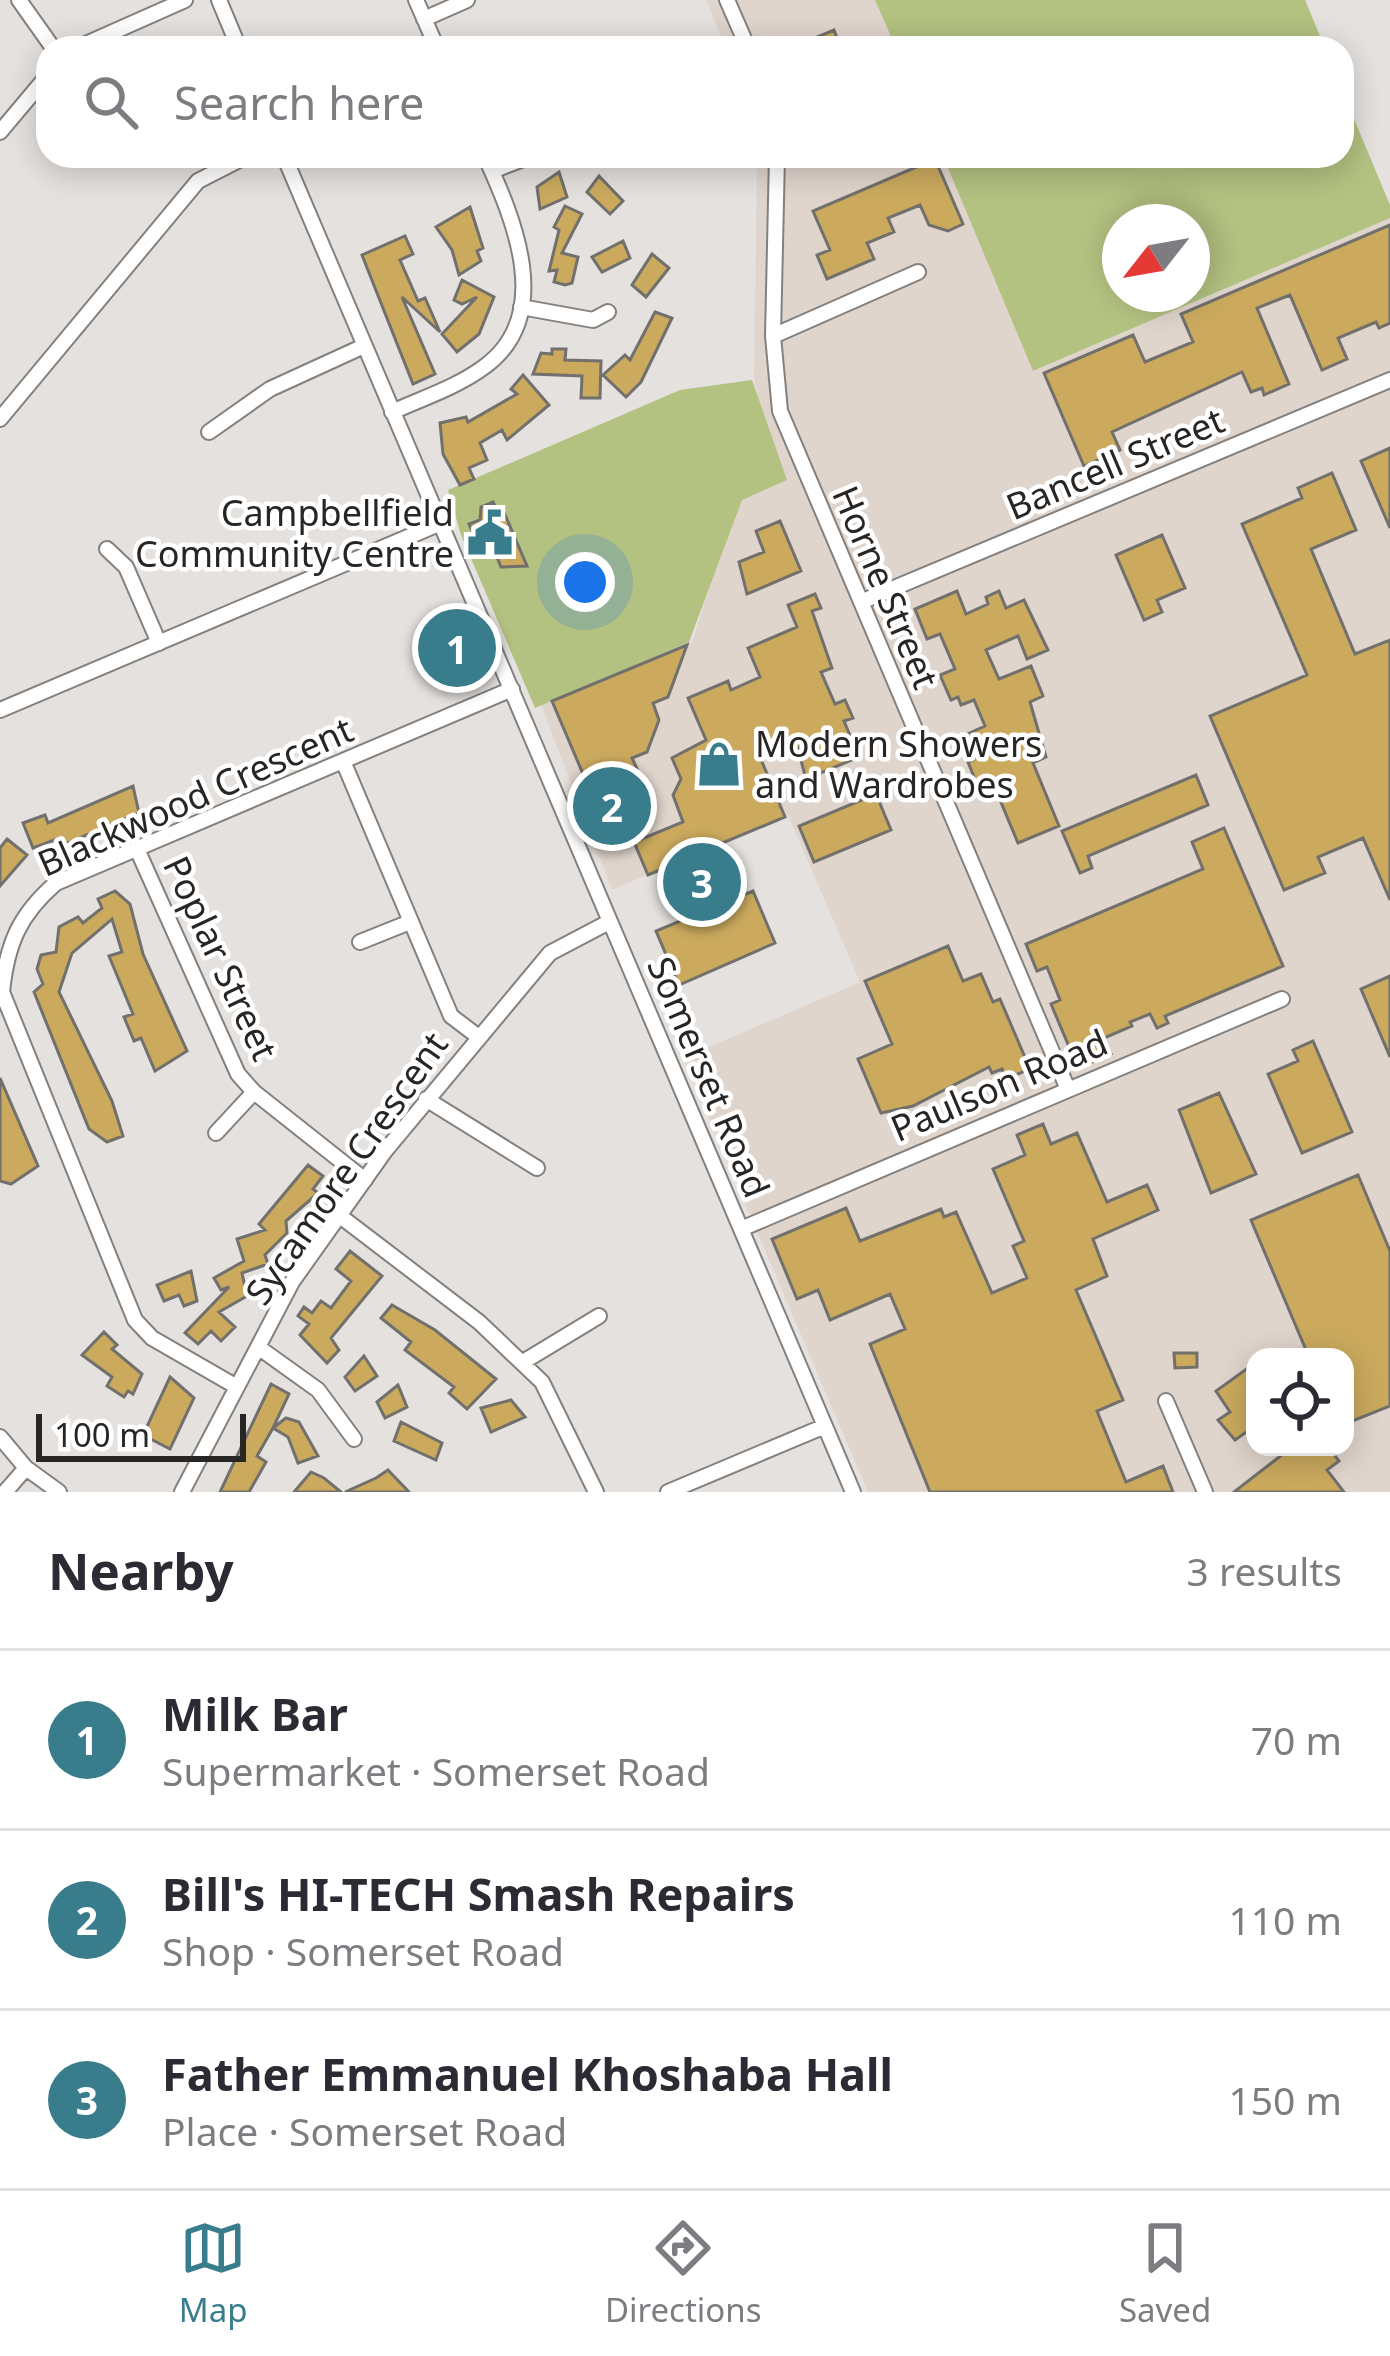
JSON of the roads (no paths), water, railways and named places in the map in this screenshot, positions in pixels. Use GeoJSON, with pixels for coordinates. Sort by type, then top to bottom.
{"type":"FeatureCollection","features":[{"type":"Feature","properties":{"kind":"street"},"geometry":{"type":"LineString","coordinates":[[19,0],[44,36]]}},
{"type":"Feature","properties":{"kind":"street"},"geometry":{"type":"LineString","coordinates":[[104,36],[185,0]]}},
{"type":"Feature","properties":{"kind":"street"},"geometry":{"type":"LineString","coordinates":[[219,0],[234,36]]}},
{"type":"Feature","properties":{"kind":"street"},"geometry":{"type":"LineString","coordinates":[[416,0],[432,36]]}},
{"type":"Feature","properties":{"kind":"street"},"geometry":{"type":"LineString","coordinates":[[424,19],[467,0]]}},
{"type":"Feature","properties":{"kind":"street"},"geometry":{"type":"LineString","coordinates":[[727,0],[743,36]]}},
{"type":"Feature","properties":{"kind":"street"},"geometry":{"type":"LineString","coordinates":[[0,132],[36,89]]}},
{"type":"Feature","properties":{"kind":"street"},"geometry":{"type":"LineString","coordinates":[[0,419],[198,181],[223,168]]}},
{"type":"Feature","properties":{"kind":"street","name":"Somerset Road"},"geometry":{"type":"LineString","coordinates":[[289,168],[853,1492]]}},
{"type":"Feature","properties":{"kind":"street"},"geometry":{"type":"LineString","coordinates":[[392,412],[484,367],[508,343],[521,307],[525,261],[491,168]]}},
{"type":"Feature","properties":{"kind":"street","name":"Horne Street"},"geometry":{"type":"LineString","coordinates":[[777,168],[773,336],[780,411],[1067,1087]]}},
{"type":"Feature","properties":{"kind":"street"},"geometry":{"type":"LineString","coordinates":[[773,336],[918,272]]}},
{"type":"Feature","properties":{"kind":"street"},"geometry":{"type":"LineString","coordinates":[[521,307],[593,320],[608,312]]}},
{"type":"Feature","properties":{"kind":"street"},"geometry":{"type":"LineString","coordinates":[[209,432],[270,389],[364,346]]}},
{"type":"Feature","properties":{"kind":"street","name":"Bancell Street"},"geometry":{"type":"LineString","coordinates":[[863,602],[1390,380]]}},
{"type":"Feature","properties":{"kind":"street"},"geometry":{"type":"LineString","coordinates":[[0,710],[441,523]]}},
{"type":"Feature","properties":{"kind":"street"},"geometry":{"type":"LineString","coordinates":[[107,548],[126,567],[159,643]]}},
{"type":"Feature","properties":{"kind":"street","name":"Blackwood Crescent"},"geometry":{"type":"LineString","coordinates":[[237,1387],[152,1338],[135,1320],[2,992],[4,943],[34,902],[56,884],[512,689]]}},
{"type":"Feature","properties":{"kind":"street"},"geometry":{"type":"LineString","coordinates":[[343,761],[451,1016],[476,1036]]}},
{"type":"Feature","properties":{"kind":"street","name":"Poplar Street"},"geometry":{"type":"LineString","coordinates":[[137,850],[223,1050],[254,1092],[365,1180]]}},
{"type":"Feature","properties":{"kind":"street"},"geometry":{"type":"LineString","coordinates":[[360,942],[410,922]]}},
{"type":"Feature","properties":{"kind":"street","name":"Sycamore Crescent"},"geometry":{"type":"LineString","coordinates":[[182,1492],[292,1282],[365,1180],[476,1036],[550,953],[609,922]]}},
{"type":"Feature","properties":{"kind":"street","name":"Paulson Road"},"geometry":{"type":"LineString","coordinates":[[741,1229],[1282,999]]}},
{"type":"Feature","properties":{"kind":"street"},"geometry":{"type":"LineString","coordinates":[[216,1133],[254,1092]]}},
{"type":"Feature","properties":{"kind":"street"},"geometry":{"type":"LineString","coordinates":[[427,1099],[537,1168]]}},
{"type":"Feature","properties":{"kind":"street"},"geometry":{"type":"LineString","coordinates":[[340,1216],[523,1362],[556,1403],[596,1492]]}},
{"type":"Feature","properties":{"kind":"street"},"geometry":{"type":"LineString","coordinates":[[523,1362],[599,1316]]}},
{"type":"Feature","properties":{"kind":"street"},"geometry":{"type":"LineString","coordinates":[[258,1347],[318,1390],[354,1439]]}},
{"type":"Feature","properties":{"kind":"street"},"geometry":{"type":"LineString","coordinates":[[1166,1400],[1205,1492]]}},
{"type":"Feature","properties":{"kind":"street"},"geometry":{"type":"LineString","coordinates":[[668,1492],[825,1426]]}},
{"type":"Feature","properties":{"kind":"street"},"geometry":{"type":"LineString","coordinates":[[0,1437],[26,1468],[58,1492]]}},
{"type":"Feature","properties":{"kind":"street"},"geometry":{"type":"LineString","coordinates":[[5,1492],[26,1468]]}},
{"type":"Feature","properties":{"kind":"place","name":"Campbellfield Community Centre"},"geometry":{"type":"Point","coordinates":[490,533]}},
{"type":"Feature","properties":{"kind":"place","name":"Milk Bar"},"geometry":{"type":"Point","coordinates":[457,648]}},
{"type":"Feature","properties":{"kind":"place","name":"Modern Showers and Wardrobes"},"geometry":{"type":"Point","coordinates":[719,764]}},
{"type":"Feature","properties":{"kind":"place","name":"Bill's HI-TECH Smash Repairs"},"geometry":{"type":"Point","coordinates":[612,806]}},
{"type":"Feature","properties":{"kind":"place","name":"Father Emmanuel Khoshaba Hall"},"geometry":{"type":"Point","coordinates":[702,882]}}]}
